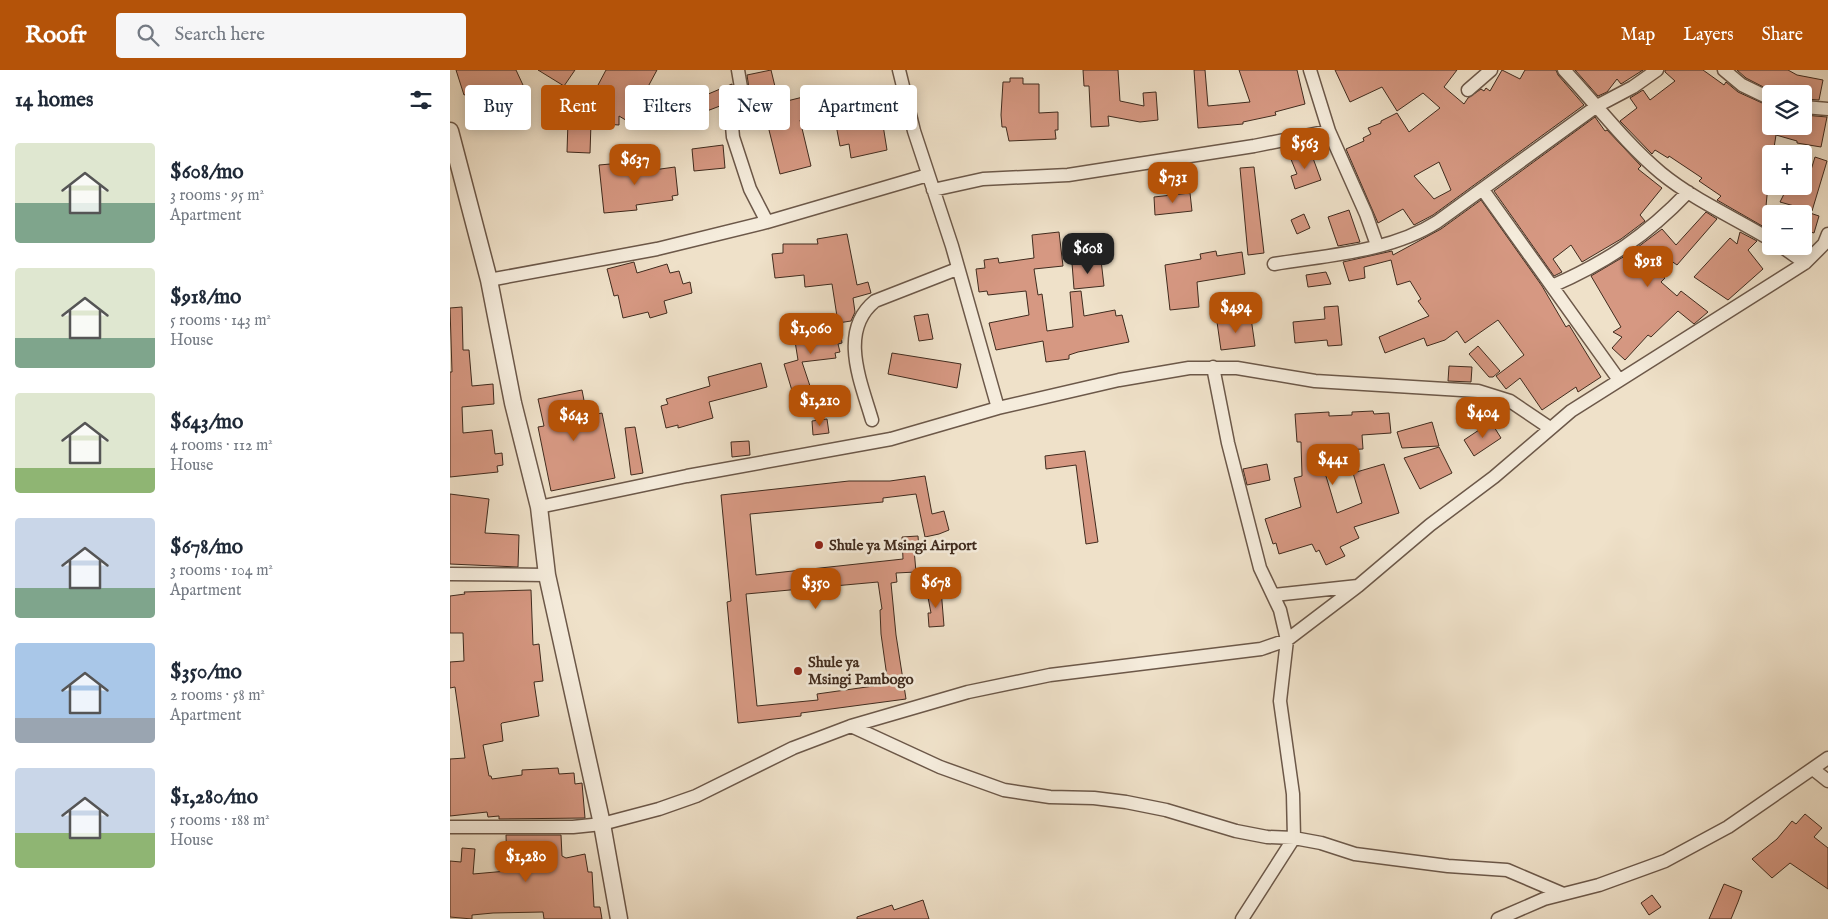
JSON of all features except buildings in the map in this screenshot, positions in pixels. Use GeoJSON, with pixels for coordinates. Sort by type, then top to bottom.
{"type":"FeatureCollection","features":[{"type":"Feature","properties":{"kind":"street"},"geometry":{"type":"LineString","coordinates":[[738,70],[743,99],[732,126],[733,137],[750,189],[767,222]]}},
{"type":"Feature","properties":{"kind":"street"},"geometry":{"type":"LineString","coordinates":[[899,70],[928,175],[998,408]]}},
{"type":"Feature","properties":{"kind":"street"},"geometry":{"type":"LineString","coordinates":[[1310,70],[1329,131],[1366,214],[1377,245]]}},
{"type":"Feature","properties":{"kind":"street"},"geometry":{"type":"LineString","coordinates":[[1468,90],[1491,70]]}},
{"type":"Feature","properties":{"kind":"street"},"geometry":{"type":"LineString","coordinates":[[1564,70],[1644,157],[1688,192],[1762,235]]}},
{"type":"Feature","properties":{"kind":"street"},"geometry":{"type":"LineString","coordinates":[[1274,264],[1377,245],[1415,235],[1482,190],[1596,106],[1633,86],[1657,70]]}},
{"type":"Feature","properties":{"kind":"street"},"geometry":{"type":"LineString","coordinates":[[1724,70],[1742,84],[1762,94]]}},
{"type":"Feature","properties":{"kind":"street"},"geometry":{"type":"LineString","coordinates":[[1812,107],[1828,109]]}},
{"type":"Feature","properties":{"kind":"street"},"geometry":{"type":"LineString","coordinates":[[450,131],[489,280],[513,404],[539,507],[547,575],[602,824],[619,919]]}},
{"type":"Feature","properties":{"kind":"street"},"geometry":{"type":"LineString","coordinates":[[933,190],[983,179],[1068,175],[1254,146],[1329,131]]}},
{"type":"Feature","properties":{"kind":"street"},"geometry":{"type":"LineString","coordinates":[[489,280],[657,248],[767,222],[928,175]]}},
{"type":"Feature","properties":{"kind":"street"},"geometry":{"type":"LineString","coordinates":[[1482,190],[1619,380]]}},
{"type":"Feature","properties":{"kind":"street"},"geometry":{"type":"LineString","coordinates":[[1552,286],[1594,267],[1634,242],[1688,192]]}},
{"type":"Feature","properties":{"kind":"street"},"geometry":{"type":"LineString","coordinates":[[450,827],[573,827],[602,824],[659,809],[696,796],[793,748],[851,726],[968,692],[1050,675],[1261,649],[1287,640],[1358,586],[1430,525],[1494,477],[1571,411],[1805,263],[1824,244],[1828,234]]}},
{"type":"Feature","properties":{"kind":"street"},"geometry":{"type":"LineString","coordinates":[[1794,255],[1805,263]]}},
{"type":"Feature","properties":{"kind":"street"},"geometry":{"type":"LineString","coordinates":[[872,420],[854,350],[858,321],[865,309],[875,301],[957,269]]}},
{"type":"Feature","properties":{"kind":"street"},"geometry":{"type":"LineString","coordinates":[[1213,367],[1228,442],[1260,568],[1264,581],[1274,595],[1287,640],[1280,700],[1293,794],[1294,838],[1242,919]]}},
{"type":"Feature","properties":{"kind":"street"},"geometry":{"type":"LineString","coordinates":[[539,507],[686,476],[891,439],[998,408],[1119,380],[1189,368],[1237,368],[1360,385],[1478,391],[1510,401],[1550,428]]}},
{"type":"Feature","properties":{"kind":"street"},"geometry":{"type":"LineString","coordinates":[[450,574],[547,575]]}},
{"type":"Feature","properties":{"kind":"street"},"geometry":{"type":"LineString","coordinates":[[1274,595],[1358,586]]}},
{"type":"Feature","properties":{"kind":"street"},"geometry":{"type":"LineString","coordinates":[[851,726],[940,767],[1004,790],[1050,797],[1094,798],[1126,802],[1166,810],[1267,838],[1294,838],[1321,843],[1355,854],[1448,866],[1507,870],[1561,892]]}},
{"type":"Feature","properties":{"kind":"street"},"geometry":{"type":"LineString","coordinates":[[1498,919],[1561,892],[1599,885],[1664,862],[1728,827],[1828,758]]}},
{"type":"Feature","properties":{"kind":"street"},"geometry":{"type":"LineString","coordinates":[[1814,769],[1828,781]]}},
{"type":"Feature","properties":{"kind":"place","name":"Shule ya Msingi Airport"},"geometry":{"type":"Point","coordinates":[819,545]}},
{"type":"Feature","properties":{"kind":"place","name":"Shule ya Msingi Pambogo"},"geometry":{"type":"Point","coordinates":[798,671]}}]}
